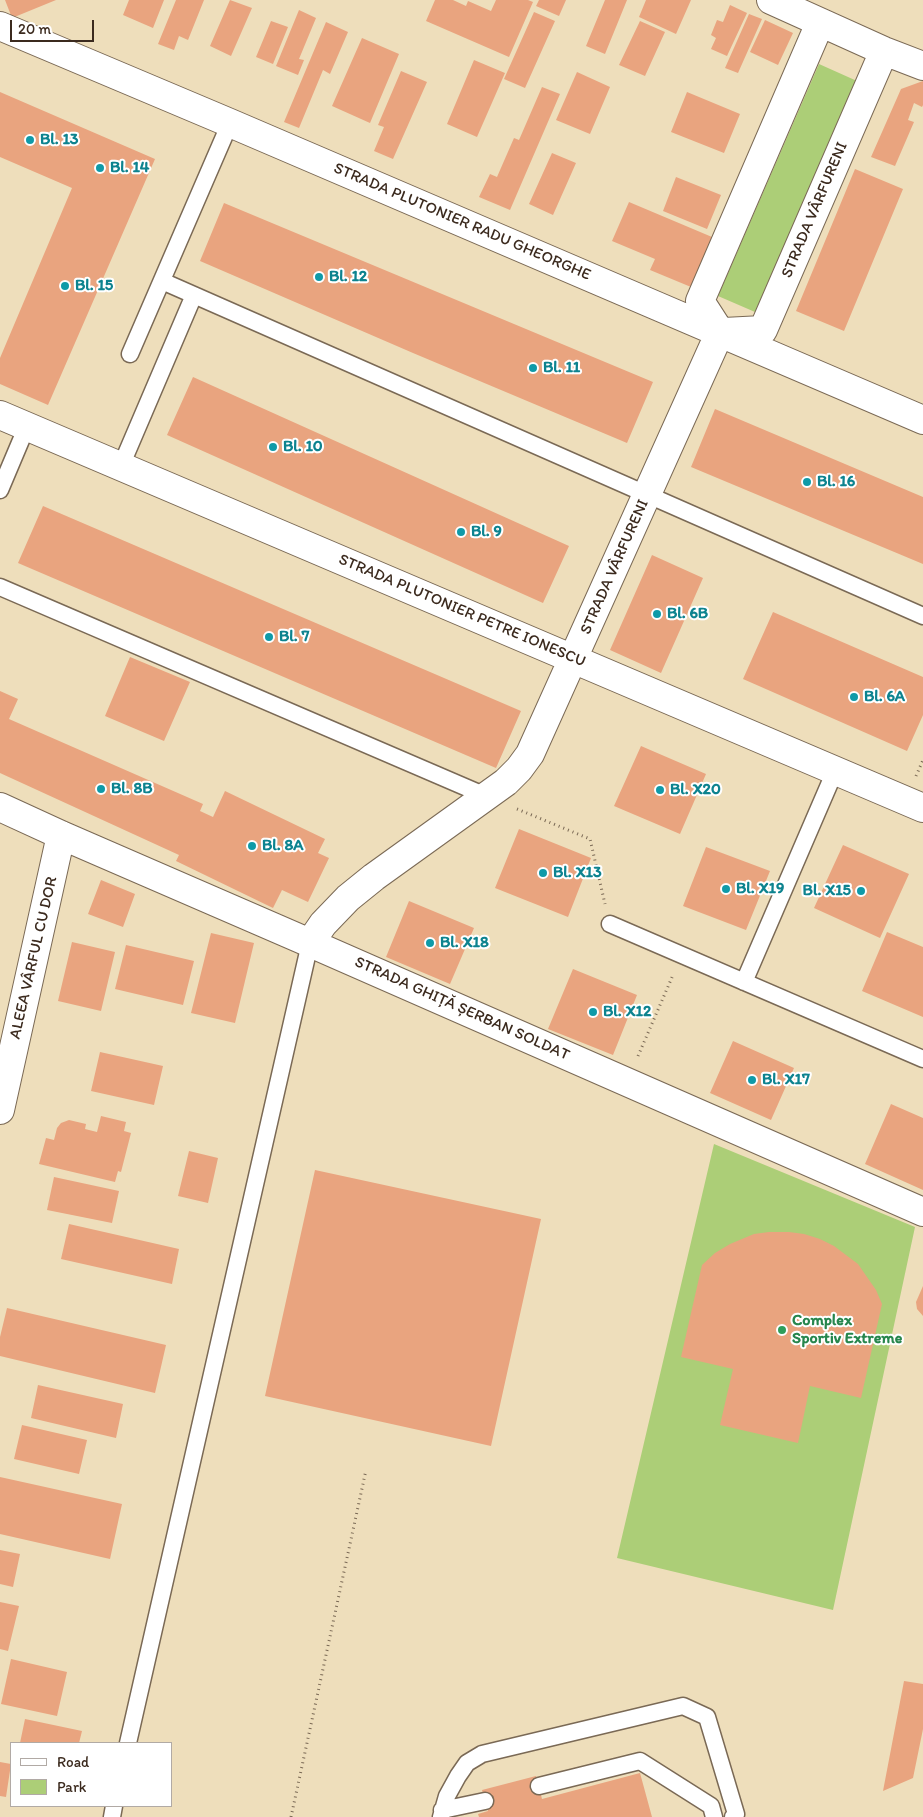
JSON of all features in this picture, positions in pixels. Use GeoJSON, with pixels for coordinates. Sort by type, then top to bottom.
{"type":"FeatureCollection","features":[{"type":"Feature","properties":{"kind":"street"},"geometry":{"type":"LineString","coordinates":[[771,0],[884,51],[923,66]]}},
{"type":"Feature","properties":{"kind":"street"},"geometry":{"type":"LineString","coordinates":[[720,332],[700,301],[820,23]]}},
{"type":"Feature","properties":{"kind":"street","name":"STRADA PLUTONIER RADU GHEORGHE"},"geometry":{"type":"LineString","coordinates":[[0,26],[923,420]]}},
{"type":"Feature","properties":{"kind":"street","name":"STRADA VÂRFURENI"},"geometry":{"type":"LineString","coordinates":[[310,943],[323,924],[348,898],[506,782],[520,769],[530,754],[720,332],[763,330],[884,51]]}},
{"type":"Feature","properties":{"kind":"street","name":"STRADA PLUTONIER PETRE IONESCU"},"geometry":{"type":"LineString","coordinates":[[0,415],[923,808]]}},
{"type":"Feature","properties":{"kind":"street","name":"STRADA GHIȚĂ ȘERBAN SOLDAT"},"geometry":{"type":"LineString","coordinates":[[0,807],[923,1212]]}},
{"type":"Feature","properties":{"kind":"street","name":"ALEEA VÂRFUL CU DOR"},"geometry":{"type":"LineString","coordinates":[[0,1110],[61,835]]}},
{"type":"Feature","properties":{"kind":"lane"},"geometry":{"type":"LineString","coordinates":[[130,354],[230,123]]}},
{"type":"Feature","properties":{"kind":"lane"},"geometry":{"type":"LineString","coordinates":[[162,281],[923,616]]}},
{"type":"Feature","properties":{"kind":"lane"},"geometry":{"type":"LineString","coordinates":[[120,466],[194,296]]}},
{"type":"Feature","properties":{"kind":"lane"},"geometry":{"type":"LineString","coordinates":[[0,490],[27,426]]}},
{"type":"Feature","properties":{"kind":"lane"},"geometry":{"type":"LineString","coordinates":[[0,587],[486,796]]}},
{"type":"Feature","properties":{"kind":"lane"},"geometry":{"type":"LineString","coordinates":[[744,982],[835,771]]}},
{"type":"Feature","properties":{"kind":"lane"},"geometry":{"type":"LineString","coordinates":[[610,924],[923,1059]]}},
{"type":"Feature","properties":{"kind":"lane"},"geometry":{"type":"LineString","coordinates":[[128,1742],[310,943]]}},
{"type":"Feature","properties":{"kind":"lane"},"geometry":{"type":"LineString","coordinates":[[442,1814],[447,1796],[458,1776],[467,1763],[482,1754],[683,1706],[707,1717],[736,1814],[734,1817]]}},
{"type":"Feature","properties":{"kind":"lane"},"geometry":{"type":"LineString","coordinates":[[539,1786],[640,1761],[711,1806],[714,1817]]}},
{"type":"Feature","properties":{"kind":"lane"},"geometry":{"type":"LineString","coordinates":[[442,1814],[485,1801]]}},
{"type":"Feature","properties":{"kind":"path"},"geometry":{"type":"LineString","coordinates":[[486,796],[590,838],[610,924]]}},
{"type":"Feature","properties":{"kind":"path"},"geometry":{"type":"LineString","coordinates":[[627,1082],[682,955]]}},
{"type":"Feature","properties":{"kind":"path"},"geometry":{"type":"LineString","coordinates":[[291,1817],[366,1470]]}},
{"type":"Feature","properties":{"kind":"green space"},"geometry":{"type":"Polygon","coordinates":[[[819,64],[857,81],[755,312],[718,296],[819,64]]]}},
{"type":"Feature","properties":{"kind":"green space"},"geometry":{"type":"Polygon","coordinates":[[[714,1144],[915,1227],[833,1610],[617,1558],[714,1144]]]}},
{"type":"Feature","properties":{"kind":"building"},"geometry":{"type":"Polygon","coordinates":[[[5,0],[56,0],[12,18],[5,0]]]}},
{"type":"Feature","properties":{"kind":"building"},"geometry":{"type":"Polygon","coordinates":[[[129,0],[164,0],[153,28],[123,15],[129,0]]]}},
{"type":"Feature","properties":{"kind":"building"},"geometry":{"type":"Polygon","coordinates":[[[176,0],[204,0],[188,40],[179,36],[174,50],[158,44],[176,0]]]}},
{"type":"Feature","properties":{"kind":"building"},"geometry":{"type":"Polygon","coordinates":[[[230,0],[252,8],[231,56],[210,46],[230,0]]]}},
{"type":"Feature","properties":{"kind":"building"},"geometry":{"type":"Polygon","coordinates":[[[435,0],[453,0],[466,6],[468,1],[491,11],[496,0],[528,0],[533,2],[509,57],[426,21],[435,0]]]}},
{"type":"Feature","properties":{"kind":"building"},"geometry":{"type":"Polygon","coordinates":[[[539,0],[566,0],[559,16],[536,6],[539,0]]]}},
{"type":"Feature","properties":{"kind":"building"},"geometry":{"type":"Polygon","coordinates":[[[605,0],[627,0],[605,54],[586,46],[605,0]]]}},
{"type":"Feature","properties":{"kind":"building"},"geometry":{"type":"Polygon","coordinates":[[[646,0],[691,0],[676,34],[639,17],[646,0]]]}},
{"type":"Feature","properties":{"kind":"building"},"geometry":{"type":"Polygon","coordinates":[[[730,5],[747,13],[727,56],[711,49],[716,38],[711,35],[717,20],[723,22],[730,5]]]}},
{"type":"Feature","properties":{"kind":"building"},"geometry":{"type":"Polygon","coordinates":[[[299,10],[316,18],[299,59],[304,60],[298,75],[276,66],[299,10]]]}},
{"type":"Feature","properties":{"kind":"building"},"geometry":{"type":"Polygon","coordinates":[[[534,12],[555,21],[525,88],[504,79],[534,12]]]}},
{"type":"Feature","properties":{"kind":"building"},"geometry":{"type":"Polygon","coordinates":[[[749,14],[762,19],[738,73],[725,68],[749,14]]]}},
{"type":"Feature","properties":{"kind":"building"},"geometry":{"type":"Polygon","coordinates":[[[765,20],[793,33],[778,65],[750,52],[765,20]]]}},
{"type":"Feature","properties":{"kind":"building"},"geometry":{"type":"Polygon","coordinates":[[[271,21],[288,27],[273,64],[256,57],[271,21]]]}},
{"type":"Feature","properties":{"kind":"building"},"geometry":{"type":"Polygon","coordinates":[[[640,21],[665,32],[645,76],[619,65],[640,21]]]}},
{"type":"Feature","properties":{"kind":"building"},"geometry":{"type":"Polygon","coordinates":[[[326,22],[348,32],[330,74],[323,70],[299,128],[284,122],[326,22]]]}},
{"type":"Feature","properties":{"kind":"building"},"geometry":{"type":"Polygon","coordinates":[[[362,38],[399,54],[370,123],[332,106],[362,38]]]}},
{"type":"Feature","properties":{"kind":"building"},"geometry":{"type":"Polygon","coordinates":[[[474,60],[505,73],[477,137],[447,124],[474,60]]]}},
{"type":"Feature","properties":{"kind":"building"},"geometry":{"type":"Polygon","coordinates":[[[401,71],[427,82],[393,159],[374,151],[384,127],[378,125],[401,71]]]}},
{"type":"Feature","properties":{"kind":"building"},"geometry":{"type":"Polygon","coordinates":[[[577,72],[610,87],[590,134],[556,120],[577,72]]]}},
{"type":"Feature","properties":{"kind":"building"},"geometry":{"type":"Polygon","coordinates":[[[923,81],[923,105],[922,107],[914,103],[908,120],[914,122],[895,166],[871,157],[901,89],[923,81]]]}},
{"type":"Feature","properties":{"kind":"building"},"geometry":{"type":"Polygon","coordinates":[[[542,87],[560,94],[510,210],[479,197],[490,174],[497,177],[514,138],[519,140],[542,87]]]}},
{"type":"Feature","properties":{"kind":"building"},"geometry":{"type":"Polygon","coordinates":[[[0,92],[155,159],[48,405],[0,384],[0,358],[72,188],[0,157],[0,92]]]}},
{"type":"Feature","properties":{"kind":"building"},"geometry":{"type":"Polygon","coordinates":[[[687,92],[740,114],[724,153],[671,132],[687,92]]]}},
{"type":"Feature","properties":{"kind":"building"},"geometry":{"type":"Polygon","coordinates":[[[552,153],[576,163],[553,215],[529,204],[552,153]]]}},
{"type":"Feature","properties":{"kind":"building"},"geometry":{"type":"Polygon","coordinates":[[[855,169],[903,189],[844,331],[796,311],[855,169]]]}},
{"type":"Feature","properties":{"kind":"building"},"geometry":{"type":"Polygon","coordinates":[[[676,177],[721,195],[707,229],[663,211],[676,177]]]}},
{"type":"Feature","properties":{"kind":"building"},"geometry":{"type":"Polygon","coordinates":[[[629,202],[712,237],[691,287],[650,270],[655,259],[612,241],[629,202]]]}},
{"type":"Feature","properties":{"kind":"building"},"geometry":{"type":"Polygon","coordinates":[[[224,203],[653,382],[627,443],[200,261],[224,203]]]}},
{"type":"Feature","properties":{"kind":"building"},"geometry":{"type":"Polygon","coordinates":[[[193,377],[569,546],[543,603],[167,435],[193,377]]]}},
{"type":"Feature","properties":{"kind":"building","name":"Bl. 16"},"geometry":{"type":"Polygon","coordinates":[[[715,409],[923,497],[923,564],[691,467],[715,409]]]}},
{"type":"Feature","properties":{"kind":"building","name":"Bl. 7"},"geometry":{"type":"Polygon","coordinates":[[[43,506],[521,711],[496,768],[18,563],[43,506]]]}},
{"type":"Feature","properties":{"kind":"building","name":"Bl. 6B"},"geometry":{"type":"Polygon","coordinates":[[[652,555],[703,578],[661,673],[610,650],[652,555]]]}},
{"type":"Feature","properties":{"kind":"building","name":"Bl. 6A"},"geometry":{"type":"Polygon","coordinates":[[[773,612],[923,677],[923,715],[907,751],[743,679],[773,612]]]}},
{"type":"Feature","properties":{"kind":"building"},"geometry":{"type":"Polygon","coordinates":[[[130,657],[190,682],[164,741],[105,716],[130,657]]]}},
{"type":"Feature","properties":{"kind":"building"},"geometry":{"type":"Polygon","coordinates":[[[0,691],[18,699],[9,719],[203,804],[200,811],[213,817],[225,791],[325,839],[318,853],[329,858],[308,902],[282,890],[273,908],[176,861],[179,855],[0,773],[0,691]]]}},
{"type":"Feature","properties":{"kind":"building","name":"Bl. X20"},"geometry":{"type":"Polygon","coordinates":[[[641,746],[706,774],[680,834],[614,806],[641,746]]]}},
{"type":"Feature","properties":{"kind":"building","name":"Bl. X13"},"geometry":{"type":"Polygon","coordinates":[[[519,829],[591,858],[568,917],[495,888],[519,829]]]}},
{"type":"Feature","properties":{"kind":"building","name":"Bl. X15"},"geometry":{"type":"Polygon","coordinates":[[[843,845],[909,874],[880,938],[814,908],[843,845]]]}},
{"type":"Feature","properties":{"kind":"building","name":"Bl. X19"},"geometry":{"type":"Polygon","coordinates":[[[706,847],[770,871],[746,930],[683,906],[706,847]]]}},
{"type":"Feature","properties":{"kind":"building"},"geometry":{"type":"Polygon","coordinates":[[[101,880],[135,894],[123,927],[88,914],[101,880]]]}},
{"type":"Feature","properties":{"kind":"building","name":"Bl. X18"},"geometry":{"type":"Polygon","coordinates":[[[409,901],[474,928],[450,984],[386,957],[409,901]]]}},
{"type":"Feature","properties":{"kind":"building"},"geometry":{"type":"Polygon","coordinates":[[[887,932],[923,947],[923,1017],[862,991],[887,932]]]}},
{"type":"Feature","properties":{"kind":"building"},"geometry":{"type":"Polygon","coordinates":[[[211,933],[254,943],[235,1023],[191,1013],[211,933]]]}},
{"type":"Feature","properties":{"kind":"building"},"geometry":{"type":"Polygon","coordinates":[[[72,942],[115,952],[101,1011],[58,1001],[72,942]]]}},
{"type":"Feature","properties":{"kind":"building"},"geometry":{"type":"Polygon","coordinates":[[[126,945],[194,961],[183,1005],[115,989],[126,945]]]}},
{"type":"Feature","properties":{"kind":"building","name":"Bl. X12"},"geometry":{"type":"Polygon","coordinates":[[[573,969],[637,995],[613,1055],[548,1029],[573,969]]]}},
{"type":"Feature","properties":{"kind":"building","name":"Bl. X17"},"geometry":{"type":"Polygon","coordinates":[[[733,1041],[794,1068],[771,1120],[710,1093],[733,1041]]]}},
{"type":"Feature","properties":{"kind":"building"},"geometry":{"type":"Polygon","coordinates":[[[100,1052],[163,1066],[154,1105],[91,1091],[100,1052]]]}},
{"type":"Feature","properties":{"kind":"building"},"geometry":{"type":"Polygon","coordinates":[[[891,1104],[923,1118],[923,1190],[865,1164],[891,1104]]]}},
{"type":"Feature","properties":{"kind":"building"},"geometry":{"type":"Polygon","coordinates":[[[101,1116],[126,1122],[124,1131],[131,1133],[121,1172],[118,1171],[115,1182],[39,1164],[46,1138],[54,1140],[57,1128],[61,1123],[69,1120],[86,1124],[85,1129],[97,1132],[101,1116]]]}},
{"type":"Feature","properties":{"kind":"building"},"geometry":{"type":"Polygon","coordinates":[[[189,1151],[218,1158],[208,1203],[178,1196],[189,1151]]]}},
{"type":"Feature","properties":{"kind":"building"},"geometry":{"type":"Polygon","coordinates":[[[315,1170],[541,1219],[491,1446],[265,1396],[315,1170]]]}},
{"type":"Feature","properties":{"kind":"building"},"geometry":{"type":"Polygon","coordinates":[[[54,1177],[119,1191],[112,1223],[47,1210],[54,1177]]]}},
{"type":"Feature","properties":{"kind":"building"},"geometry":{"type":"Polygon","coordinates":[[[69,1224],[179,1249],[172,1284],[61,1259],[69,1224]]]}},
{"type":"Feature","properties":{"kind":"building","name":"Complex Sportiv Extreme"},"geometry":{"type":"Polygon","coordinates":[[[769,1232],[804,1234],[834,1246],[858,1264],[876,1290],[882,1304],[861,1398],[810,1386],[798,1443],[720,1425],[733,1369],[681,1357],[702,1265],[715,1253],[730,1244],[754,1234],[769,1232]]]}},
{"type":"Feature","properties":{"kind":"building"},"geometry":{"type":"Polygon","coordinates":[[[923,1286],[923,1316],[917,1309],[916,1302],[923,1286]]]}},
{"type":"Feature","properties":{"kind":"building"},"geometry":{"type":"Polygon","coordinates":[[[7,1308],[166,1345],[155,1393],[0,1356],[0,1337],[7,1308]]]}},
{"type":"Feature","properties":{"kind":"building"},"geometry":{"type":"Polygon","coordinates":[[[38,1385],[123,1404],[116,1438],[31,1418],[38,1385]]]}},
{"type":"Feature","properties":{"kind":"building"},"geometry":{"type":"Polygon","coordinates":[[[22,1425],[87,1440],[79,1474],[14,1459],[22,1425]]]}},
{"type":"Feature","properties":{"kind":"building"},"geometry":{"type":"Polygon","coordinates":[[[0,1477],[122,1504],[110,1559],[0,1534],[0,1477]]]}},
{"type":"Feature","properties":{"kind":"building"},"geometry":{"type":"Polygon","coordinates":[[[0,1550],[20,1554],[13,1587],[0,1584],[0,1550]]]}},
{"type":"Feature","properties":{"kind":"building"},"geometry":{"type":"Polygon","coordinates":[[[0,1602],[19,1606],[8,1651],[0,1649],[0,1602]]]}},
{"type":"Feature","properties":{"kind":"building"},"geometry":{"type":"Polygon","coordinates":[[[11,1659],[67,1672],[57,1716],[1,1704],[11,1659]]]}},
{"type":"Feature","properties":{"kind":"building"},"geometry":{"type":"Polygon","coordinates":[[[904,1681],[923,1684],[923,1729],[913,1778],[883,1791],[904,1681]]]}},
{"type":"Feature","properties":{"kind":"building"},"geometry":{"type":"Polygon","coordinates":[[[25,1719],[82,1731],[79,1742],[20,1742],[25,1719]]]}},
{"type":"Feature","properties":{"kind":"building"},"geometry":{"type":"Polygon","coordinates":[[[0,1762],[10,1764],[10,1771],[6,1797],[0,1796],[0,1762]]]}},
{"type":"Feature","properties":{"kind":"building"},"geometry":{"type":"Polygon","coordinates":[[[640,1773],[652,1817],[479,1817],[478,1814],[488,1811],[482,1790],[536,1776],[542,1799],[640,1773]]]}},
{"type":"Feature","properties":{"kind":"place","name":"Bl. 13"},"geometry":{"type":"Point","coordinates":[30,140]}},
{"type":"Feature","properties":{"kind":"place","name":"Bl. 14"},"geometry":{"type":"Point","coordinates":[100,168]}},
{"type":"Feature","properties":{"kind":"place","name":"Bl. 12"},"geometry":{"type":"Point","coordinates":[319,277]}},
{"type":"Feature","properties":{"kind":"place","name":"Bl. 15"},"geometry":{"type":"Point","coordinates":[65,286]}},
{"type":"Feature","properties":{"kind":"place","name":"Bl. 11"},"geometry":{"type":"Point","coordinates":[533,368]}},
{"type":"Feature","properties":{"kind":"place","name":"Bl. 10"},"geometry":{"type":"Point","coordinates":[273,447]}},
{"type":"Feature","properties":{"kind":"place","name":"Bl. 16"},"geometry":{"type":"Point","coordinates":[807,482]}},
{"type":"Feature","properties":{"kind":"place","name":"Bl. 9"},"geometry":{"type":"Point","coordinates":[461,532]}},
{"type":"Feature","properties":{"kind":"place","name":"Bl. 6B"},"geometry":{"type":"Point","coordinates":[657,614]}},
{"type":"Feature","properties":{"kind":"place","name":"Bl. 7"},"geometry":{"type":"Point","coordinates":[269,637]}},
{"type":"Feature","properties":{"kind":"place","name":"Bl. 6A"},"geometry":{"type":"Point","coordinates":[854,697]}},
{"type":"Feature","properties":{"kind":"place","name":"Bl. 8B"},"geometry":{"type":"Point","coordinates":[101,789]}},
{"type":"Feature","properties":{"kind":"place","name":"Bl. X20"},"geometry":{"type":"Point","coordinates":[660,790]}},
{"type":"Feature","properties":{"kind":"place","name":"Bl. 8A"},"geometry":{"type":"Point","coordinates":[252,846]}},
{"type":"Feature","properties":{"kind":"place","name":"Bl. X13"},"geometry":{"type":"Point","coordinates":[543,873]}},
{"type":"Feature","properties":{"kind":"place","name":"Bl. X19"},"geometry":{"type":"Point","coordinates":[726,889]}},
{"type":"Feature","properties":{"kind":"place","name":"Bl. X15"},"geometry":{"type":"Point","coordinates":[861,891]}},
{"type":"Feature","properties":{"kind":"place","name":"Bl. X18"},"geometry":{"type":"Point","coordinates":[430,943]}},
{"type":"Feature","properties":{"kind":"place","name":"Bl. X12"},"geometry":{"type":"Point","coordinates":[593,1012]}},
{"type":"Feature","properties":{"kind":"place","name":"Bl. X17"},"geometry":{"type":"Point","coordinates":[752,1080]}},
{"type":"Feature","properties":{"kind":"place","name":"Complex Sportiv Extreme"},"geometry":{"type":"Point","coordinates":[782,1330]}}]}
